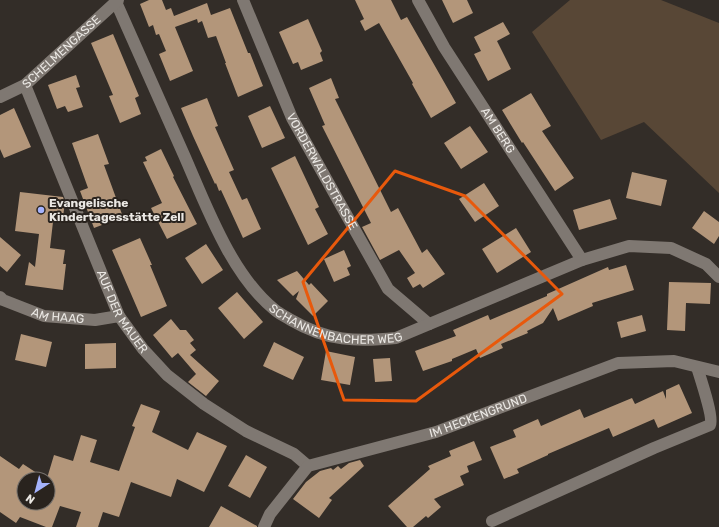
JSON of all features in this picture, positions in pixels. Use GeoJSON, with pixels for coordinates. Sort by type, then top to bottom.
{"type":"FeatureCollection","features":[{"type":"Feature","properties":{"kind":"street","name":"VORDERWALDSTRASSE"},"geometry":{"type":"LineString","coordinates":[[243,0],[292,118],[388,290],[429,324]]}},
{"type":"Feature","properties":{"kind":"street","name":"AM BERG"},"geometry":{"type":"LineString","coordinates":[[418,0],[444,47],[582,260]]}},
{"type":"Feature","properties":{"kind":"street","name":"SCHANNENBACHER WEG"},"geometry":{"type":"LineString","coordinates":[[117,1],[222,240],[252,287],[276,310],[299,325],[320,334],[347,340],[369,341],[396,338],[582,260],[629,246],[671,248],[706,264],[719,276]]}},
{"type":"Feature","properties":{"kind":"street","name":"SCHELMENGASSE"},"geometry":{"type":"LineString","coordinates":[[0,97],[25,85],[117,1]]}},
{"type":"Feature","properties":{"kind":"street","name":"AUF DER MAUER"},"geometry":{"type":"LineString","coordinates":[[25,85],[119,316],[143,349],[167,375],[204,404],[246,431],[294,454],[308,466]]}},
{"type":"Feature","properties":{"kind":"street","name":"AM HAAG"},"geometry":{"type":"LineString","coordinates":[[0,297],[3,300],[44,316],[95,320],[119,316]]}},
{"type":"Feature","properties":{"kind":"street","name":"IM HECKENGRUND"},"geometry":{"type":"LineString","coordinates":[[308,466],[436,432],[618,363],[674,361],[719,372]]}},
{"type":"Feature","properties":{"kind":"street"},"geometry":{"type":"LineString","coordinates":[[492,521],[654,448],[710,425],[712,421],[710,412],[697,367]]}},
{"type":"Feature","properties":{"kind":"street"},"geometry":{"type":"LineString","coordinates":[[264,527],[270,514],[308,466]]}},
{"type":"Feature","properties":{"kind":"highlighted area"},"geometry":{"type":"Polygon","coordinates":[[[395,171],[465,196],[562,294],[416,401],[344,400],[303,282],[395,171]]]}},
{"type":"Feature","properties":{"kind":"shaded area"},"geometry":{"type":"Polygon","coordinates":[[[570,0],[661,0],[719,23],[719,193],[644,122],[601,140],[532,32],[570,0]]]}},
{"type":"Feature","properties":{"kind":"building"},"geometry":{"type":"Polygon","coordinates":[[[149,0],[162,0],[166,10],[171,8],[174,16],[207,3],[211,15],[230,8],[263,86],[238,97],[216,36],[208,38],[202,21],[198,23],[197,19],[175,27],[193,71],[170,81],[159,54],[166,51],[159,34],[156,35],[153,25],[149,27],[140,4],[149,0]]]}},
{"type":"Feature","properties":{"kind":"building"},"geometry":{"type":"Polygon","coordinates":[[[355,0],[391,0],[401,20],[407,17],[456,103],[431,118],[379,23],[365,31],[360,21],[364,19],[355,0]]]}},
{"type":"Feature","properties":{"kind":"building"},"geometry":{"type":"Polygon","coordinates":[[[442,0],[467,0],[473,13],[453,23],[442,0]]]}},
{"type":"Feature","properties":{"kind":"building"},"geometry":{"type":"Polygon","coordinates":[[[308,19],[322,51],[320,53],[323,61],[301,70],[298,62],[293,64],[279,32],[308,19]]]}},
{"type":"Feature","properties":{"kind":"building"},"geometry":{"type":"Polygon","coordinates":[[[503,22],[510,34],[497,41],[511,69],[488,81],[474,54],[481,51],[474,37],[503,22]]]}},
{"type":"Feature","properties":{"kind":"building"},"geometry":{"type":"Polygon","coordinates":[[[113,34],[139,96],[135,98],[141,114],[120,123],[109,96],[113,95],[91,43],[113,34]]]}},
{"type":"Feature","properties":{"kind":"building"},"geometry":{"type":"Polygon","coordinates":[[[76,75],[80,87],[76,88],[83,107],[68,112],[65,106],[57,109],[48,85],[76,75]]]}},
{"type":"Feature","properties":{"kind":"building"},"geometry":{"type":"Polygon","coordinates":[[[331,78],[339,98],[335,99],[391,212],[398,208],[422,253],[427,249],[445,274],[423,288],[420,284],[413,288],[407,278],[415,273],[399,250],[380,260],[362,227],[371,223],[322,126],[325,125],[309,88],[331,78]]]}},
{"type":"Feature","properties":{"kind":"building"},"geometry":{"type":"Polygon","coordinates":[[[531,93],[551,126],[542,131],[574,178],[555,191],[523,142],[522,143],[502,110],[531,93]]]}},
{"type":"Feature","properties":{"kind":"building"},"geometry":{"type":"Polygon","coordinates":[[[207,98],[218,126],[215,127],[234,170],[229,172],[242,200],[247,198],[261,229],[243,238],[221,190],[219,191],[216,183],[215,184],[181,108],[207,98]]]}},
{"type":"Feature","properties":{"kind":"building"},"geometry":{"type":"Polygon","coordinates":[[[270,106],[285,138],[262,148],[248,116],[270,106]]]}},
{"type":"Feature","properties":{"kind":"building"},"geometry":{"type":"Polygon","coordinates":[[[14,108],[31,147],[4,158],[0,149],[0,115],[14,108]]]}},
{"type":"Feature","properties":{"kind":"building"},"geometry":{"type":"Polygon","coordinates":[[[470,126],[488,152],[461,169],[444,143],[470,126]]]}},
{"type":"Feature","properties":{"kind":"building"},"geometry":{"type":"Polygon","coordinates":[[[98,134],[109,164],[104,165],[123,217],[94,228],[80,191],[88,188],[72,143],[98,134]]]}},
{"type":"Feature","properties":{"kind":"building"},"geometry":{"type":"Polygon","coordinates":[[[161,149],[174,176],[173,177],[197,224],[167,239],[151,208],[162,203],[143,162],[147,161],[145,157],[161,149]]]}},
{"type":"Feature","properties":{"kind":"building"},"geometry":{"type":"Polygon","coordinates":[[[295,156],[319,207],[315,209],[328,234],[308,245],[271,168],[295,156]]]}},
{"type":"Feature","properties":{"kind":"building"},"geometry":{"type":"Polygon","coordinates":[[[632,172],[667,180],[661,206],[626,198],[632,172]]]}},
{"type":"Feature","properties":{"kind":"building"},"geometry":{"type":"Polygon","coordinates":[[[484,183],[499,206],[475,222],[459,199],[484,183]]]}},
{"type":"Feature","properties":{"kind":"building"},"geometry":{"type":"Polygon","coordinates":[[[20,192],[63,197],[65,203],[62,223],[53,222],[50,248],[65,250],[63,264],[66,264],[63,290],[25,285],[29,262],[35,267],[39,234],[15,231],[20,192]]]}},
{"type":"Feature","properties":{"kind":"building"},"geometry":{"type":"Polygon","coordinates":[[[610,199],[617,219],[579,230],[573,210],[610,199]]]}},
{"type":"Feature","properties":{"kind":"building"},"geometry":{"type":"Polygon","coordinates":[[[704,211],[719,222],[719,236],[714,244],[692,228],[704,211]]]}},
{"type":"Feature","properties":{"kind":"building"},"geometry":{"type":"Polygon","coordinates":[[[516,228],[531,252],[497,273],[482,249],[516,228]]]}},
{"type":"Feature","properties":{"kind":"building"},"geometry":{"type":"Polygon","coordinates":[[[0,237],[21,255],[7,272],[0,266],[0,237]]]}},
{"type":"Feature","properties":{"kind":"building"},"geometry":{"type":"Polygon","coordinates":[[[140,238],[167,306],[141,317],[112,250],[140,238]]]}},
{"type":"Feature","properties":{"kind":"building"},"geometry":{"type":"Polygon","coordinates":[[[206,244],[223,270],[202,284],[185,258],[206,244]]]}},
{"type":"Feature","properties":{"kind":"building"},"geometry":{"type":"Polygon","coordinates":[[[344,250],[351,266],[347,268],[350,275],[334,282],[324,259],[344,250]]]}},
{"type":"Feature","properties":{"kind":"building"},"geometry":{"type":"Polygon","coordinates":[[[626,265],[634,290],[592,303],[593,306],[558,321],[553,308],[543,323],[527,331],[528,333],[501,344],[503,348],[480,358],[476,349],[452,359],[452,361],[423,371],[415,351],[456,336],[453,330],[488,315],[490,320],[547,296],[547,294],[608,267],[609,270],[626,265]]]}},
{"type":"Feature","properties":{"kind":"building"},"geometry":{"type":"Polygon","coordinates":[[[297,271],[309,285],[311,283],[328,301],[313,316],[296,299],[299,291],[293,296],[277,280],[297,271]]]}},
{"type":"Feature","properties":{"kind":"building"},"geometry":{"type":"Polygon","coordinates":[[[669,282],[711,283],[710,304],[686,303],[685,331],[667,330],[669,282]]]}},
{"type":"Feature","properties":{"kind":"building"},"geometry":{"type":"Polygon","coordinates":[[[237,292],[263,322],[244,339],[218,308],[237,292]]]}},
{"type":"Feature","properties":{"kind":"building"},"geometry":{"type":"Polygon","coordinates":[[[642,315],[646,331],[621,338],[617,322],[642,315]]]}},
{"type":"Feature","properties":{"kind":"building"},"geometry":{"type":"Polygon","coordinates":[[[171,319],[180,330],[186,330],[194,340],[190,343],[196,350],[190,355],[219,381],[206,396],[188,382],[196,374],[178,353],[172,358],[153,335],[171,319]]]}},
{"type":"Feature","properties":{"kind":"building"},"geometry":{"type":"Polygon","coordinates":[[[21,334],[52,342],[46,367],[15,360],[21,334]]]}},
{"type":"Feature","properties":{"kind":"building"},"geometry":{"type":"Polygon","coordinates":[[[274,342],[304,357],[293,380],[263,366],[274,342]]]}},
{"type":"Feature","properties":{"kind":"building"},"geometry":{"type":"Polygon","coordinates":[[[116,343],[116,368],[85,369],[85,344],[116,343]]]}},
{"type":"Feature","properties":{"kind":"building"},"geometry":{"type":"Polygon","coordinates":[[[326,351],[355,357],[350,385],[321,380],[326,351]]]}},
{"type":"Feature","properties":{"kind":"building"},"geometry":{"type":"Polygon","coordinates":[[[390,358],[392,381],[375,382],[373,359],[390,358]]]}},
{"type":"Feature","properties":{"kind":"building"},"geometry":{"type":"Polygon","coordinates":[[[679,384],[692,413],[658,428],[654,419],[613,437],[609,428],[517,469],[519,473],[504,479],[490,447],[516,437],[513,430],[538,419],[541,426],[580,409],[584,418],[632,398],[635,404],[663,391],[666,399],[666,390],[679,384]]]}},
{"type":"Feature","properties":{"kind":"building"},"geometry":{"type":"Polygon","coordinates":[[[141,404],[160,411],[152,432],[188,450],[197,432],[227,446],[204,492],[177,479],[171,497],[131,482],[119,517],[103,512],[98,527],[76,527],[81,512],[60,506],[52,527],[46,527],[20,517],[16,523],[0,512],[0,456],[19,469],[23,464],[34,471],[16,471],[16,511],[56,511],[56,471],[49,471],[54,455],[73,461],[81,435],[97,440],[90,462],[119,471],[135,427],[132,426],[141,404]]]}},
{"type":"Feature","properties":{"kind":"building"},"geometry":{"type":"Polygon","coordinates":[[[474,441],[482,460],[467,466],[469,472],[460,476],[464,485],[434,499],[441,507],[428,518],[426,516],[413,527],[407,527],[388,506],[430,469],[428,466],[451,456],[449,451],[474,441]]]}},
{"type":"Feature","properties":{"kind":"building"},"geometry":{"type":"Polygon","coordinates":[[[246,455],[267,467],[250,498],[228,486],[246,455]]]}},
{"type":"Feature","properties":{"kind":"building"},"geometry":{"type":"Polygon","coordinates":[[[360,460],[364,466],[329,498],[332,500],[319,518],[293,499],[306,482],[320,471],[331,468],[333,470],[338,466],[341,469],[349,463],[360,460]]]}},
{"type":"Feature","properties":{"kind":"building"},"geometry":{"type":"Polygon","coordinates":[[[221,506],[257,526],[257,527],[209,527],[221,506]]]}},
{"type":"Feature","properties":{"kind":"place","name":"Evangelische Kindertagesstätte Zell"},"geometry":{"type":"Point","coordinates":[41,210]}}]}
